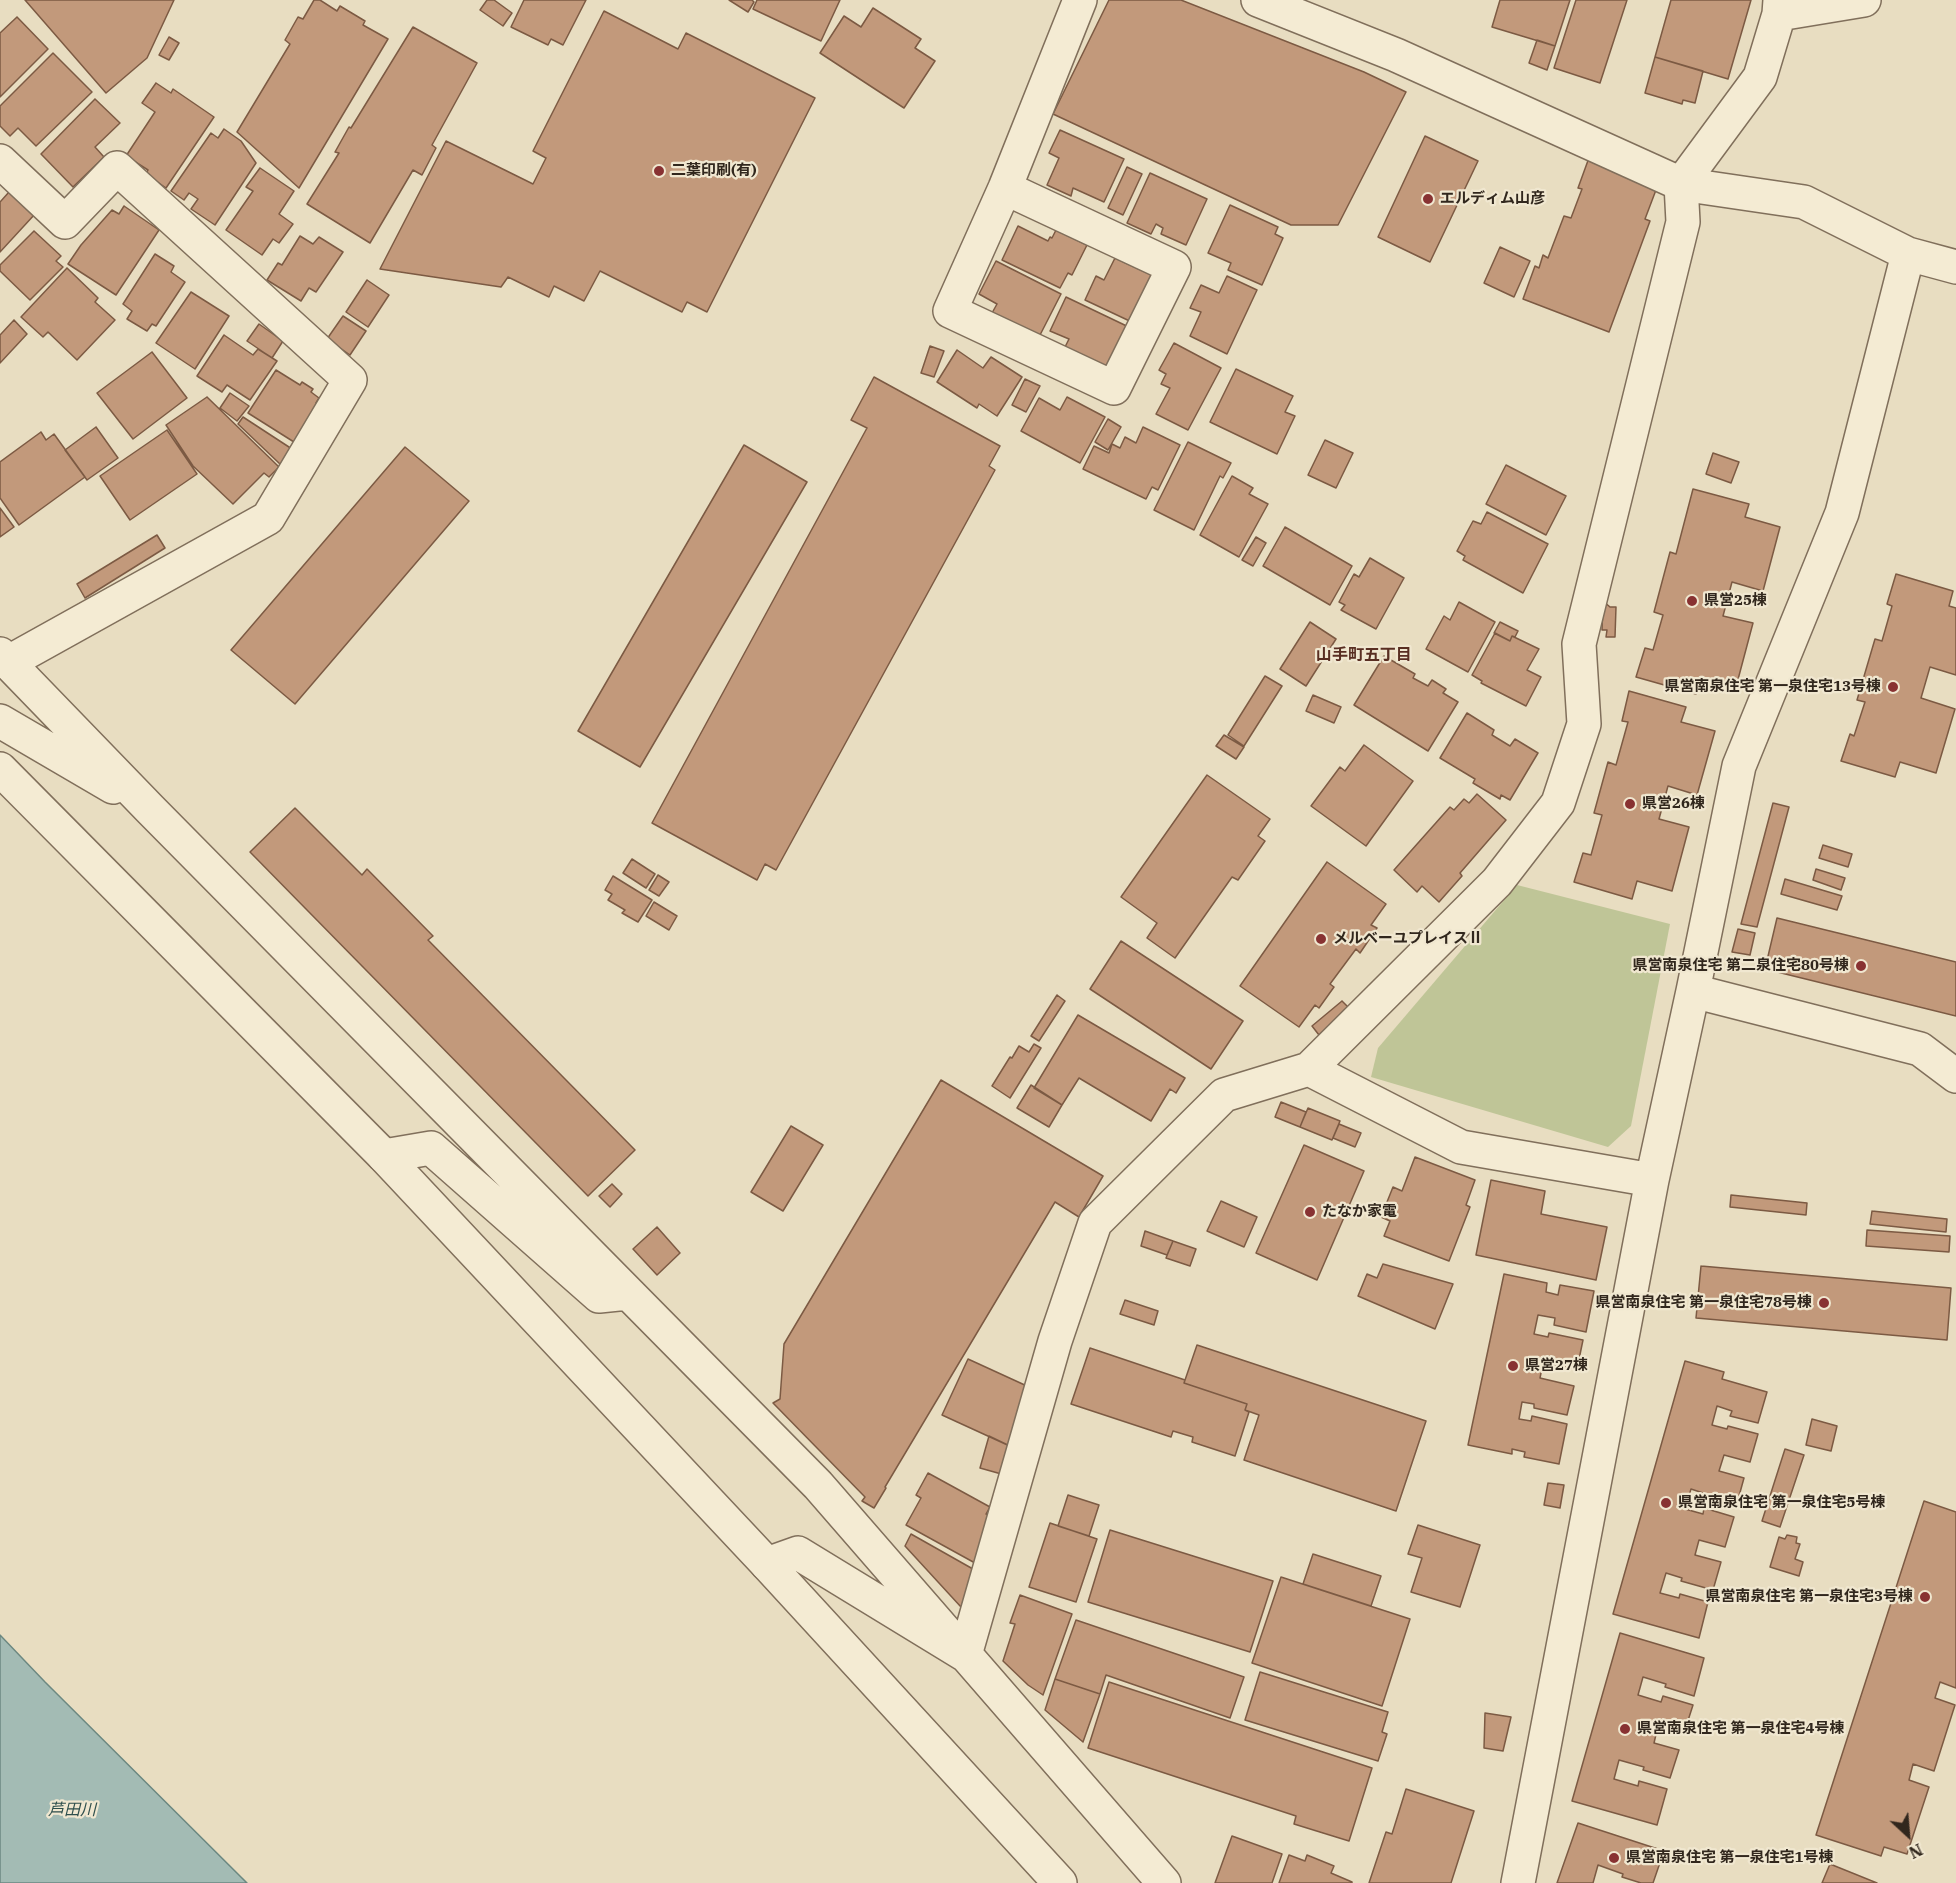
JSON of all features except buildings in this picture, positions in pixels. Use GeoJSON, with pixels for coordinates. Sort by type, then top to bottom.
{"type":"FeatureCollection","features":[{"type":"Feature","properties":{"kind":"street"},"geometry":{"type":"LineString","coordinates":[[1005,188],[1174,267],[1114,388],[950,311],[1005,188],[1080,0]]}},
{"type":"Feature","properties":{"kind":"street"},"geometry":{"type":"LineString","coordinates":[[1258,0],[1396,55],[1681,184],[1804,202],[1908,254],[1956,267]]}},
{"type":"Feature","properties":{"kind":"street"},"geometry":{"type":"LineString","coordinates":[[965,1655],[1054,1341],[1095,1223],[1224,1095],[1310,1069],[1497,882],[1558,803],[1584,724],[1579,644],[1683,222],[1681,184],[1760,77],[1780,7],[1863,0]]}},
{"type":"Feature","properties":{"kind":"street"},"geometry":{"type":"LineString","coordinates":[[0,161],[64,222],[117,168],[350,380],[268,518],[4,658],[150,809],[818,1485],[1164,1883]]}},
{"type":"Feature","properties":{"kind":"street"},"geometry":{"type":"LineString","coordinates":[[1518,1883],[1652,1180],[1739,766],[1842,513],[1908,254]]}},
{"type":"Feature","properties":{"kind":"street"},"geometry":{"type":"LineString","coordinates":[[0,721],[150,809]]}},
{"type":"Feature","properties":{"kind":"street"},"geometry":{"type":"LineString","coordinates":[[0,769],[384,1156],[767,1564],[1060,1883]]}},
{"type":"Feature","properties":{"kind":"street"},"geometry":{"type":"LineString","coordinates":[[1693,991],[1920,1049],[1956,1076]]}},
{"type":"Feature","properties":{"kind":"street"},"geometry":{"type":"LineString","coordinates":[[1310,1069],[1461,1147],[1652,1180]]}},
{"type":"Feature","properties":{"kind":"street"},"geometry":{"type":"LineString","coordinates":[[384,1156],[431,1148],[599,1296],[628,1293]]}},
{"type":"Feature","properties":{"kind":"street"},"geometry":{"type":"LineString","coordinates":[[767,1564],[798,1553],[965,1655]]}},
{"type":"Feature","properties":{"kind":"green space"},"geometry":{"type":"Polygon","coordinates":[[[1517,885],[1670,924],[1631,1126],[1608,1147],[1371,1077],[1378,1048],[1517,885]]]}},
{"type":"Feature","properties":{"kind":"water","name":"芦田川"},"geometry":{"type":"Polygon","coordinates":[[[0,1635],[45,1682],[247,1883],[0,1883],[0,1635]]]}},
{"type":"Feature","properties":{"kind":"place","name":"二葉印刷(有)"},"geometry":{"type":"Point","coordinates":[659,171]}},
{"type":"Feature","properties":{"kind":"place","name":"エルディム山彦"},"geometry":{"type":"Point","coordinates":[1428,199]}},
{"type":"Feature","properties":{"kind":"place","name":"県営25棟"},"geometry":{"type":"Point","coordinates":[1692,601]}},
{"type":"Feature","properties":{"kind":"place","name":"県営南泉住宅 第一泉住宅13号棟"},"geometry":{"type":"Point","coordinates":[1893,687]}},
{"type":"Feature","properties":{"kind":"place","name":"県営26棟"},"geometry":{"type":"Point","coordinates":[1630,804]}},
{"type":"Feature","properties":{"kind":"place","name":"メルベーユプレイスⅡ"},"geometry":{"type":"Point","coordinates":[1321,939]}},
{"type":"Feature","properties":{"kind":"place","name":"県営南泉住宅 第二泉住宅80号棟"},"geometry":{"type":"Point","coordinates":[1861,966]}},
{"type":"Feature","properties":{"kind":"place","name":"たなか家電"},"geometry":{"type":"Point","coordinates":[1310,1212]}},
{"type":"Feature","properties":{"kind":"place","name":"県営南泉住宅 第一泉住宅78号棟"},"geometry":{"type":"Point","coordinates":[1824,1303]}},
{"type":"Feature","properties":{"kind":"place","name":"県営27棟"},"geometry":{"type":"Point","coordinates":[1513,1366]}},
{"type":"Feature","properties":{"kind":"place","name":"県営南泉住宅 第一泉住宅5号棟"},"geometry":{"type":"Point","coordinates":[1666,1503]}},
{"type":"Feature","properties":{"kind":"place","name":"県営南泉住宅 第一泉住宅3号棟"},"geometry":{"type":"Point","coordinates":[1925,1597]}},
{"type":"Feature","properties":{"kind":"place","name":"県営南泉住宅 第一泉住宅4号棟"},"geometry":{"type":"Point","coordinates":[1625,1729]}},
{"type":"Feature","properties":{"kind":"place","name":"県営南泉住宅 第一泉住宅1号棟"},"geometry":{"type":"Point","coordinates":[1614,1858]}},
{"type":"Feature","properties":{"kind":"district","name":"山手町五丁目"},"geometry":{"type":"Point","coordinates":[1364,655]}}]}
